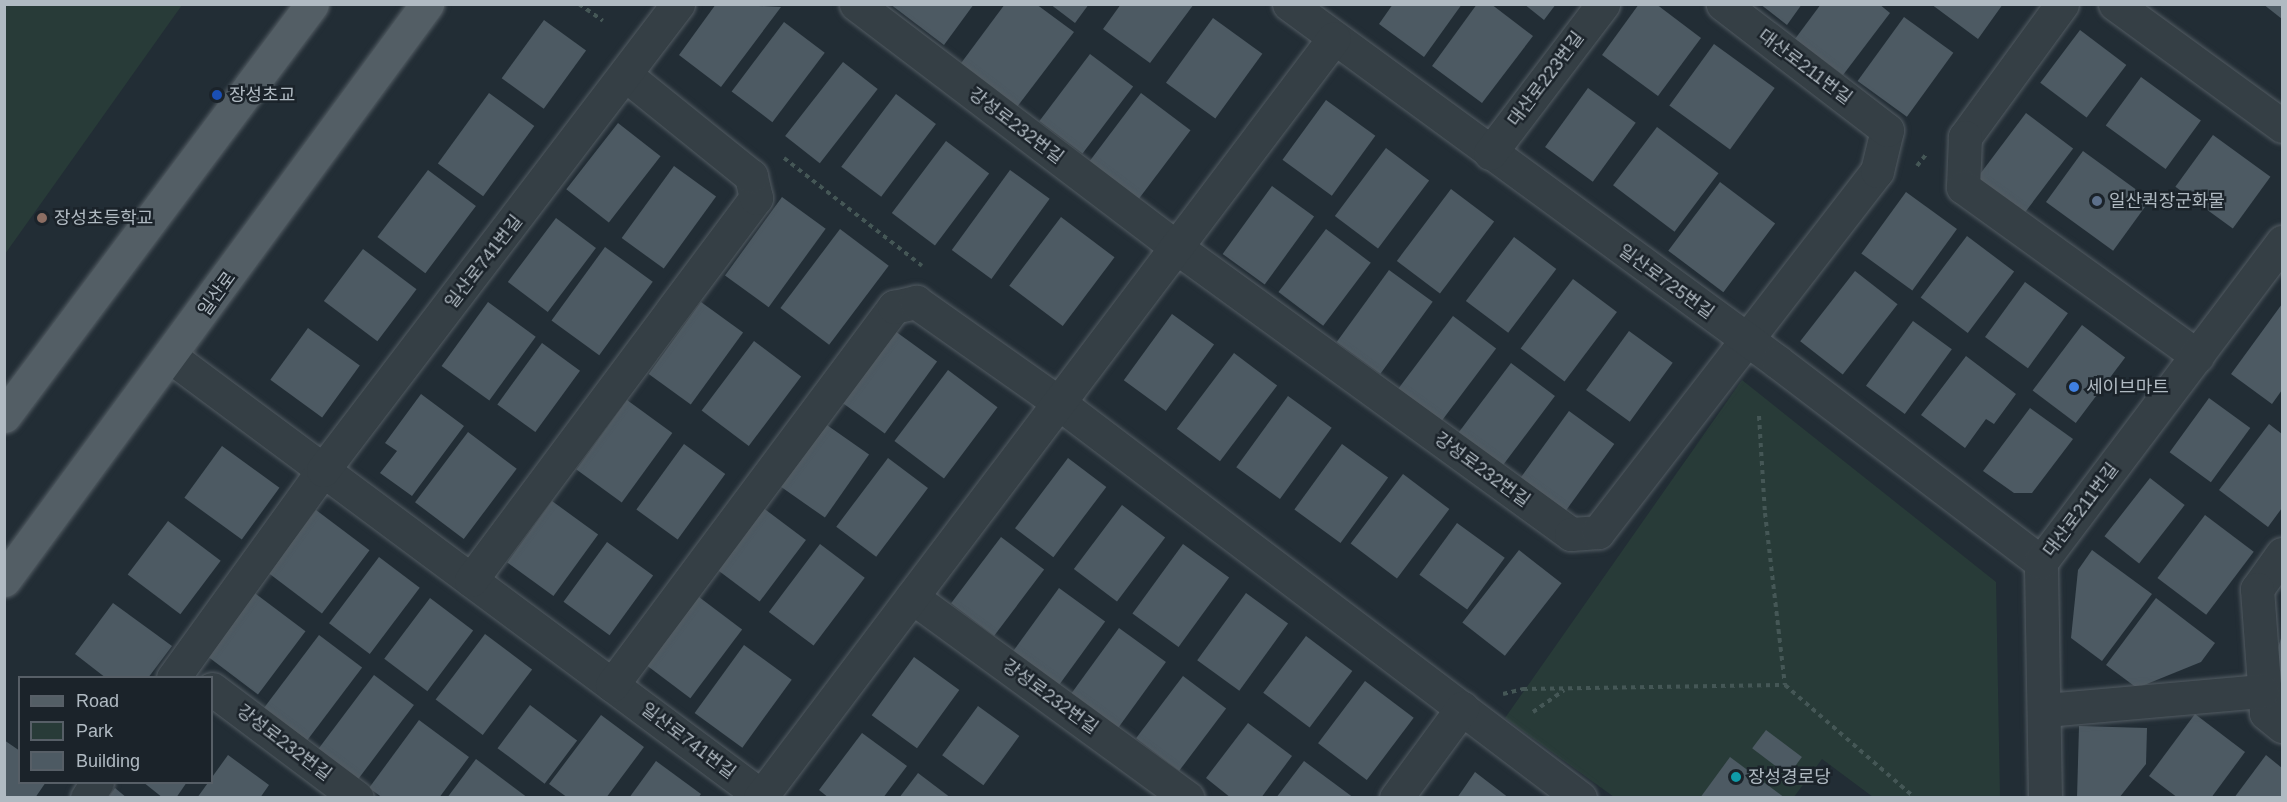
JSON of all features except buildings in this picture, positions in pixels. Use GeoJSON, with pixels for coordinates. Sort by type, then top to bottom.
{"type":"FeatureCollection","features":[{"type":"Feature","properties":{"kind":"main road"},"geometry":{"type":"LineString","coordinates":[[4,416],[312,4]]}},
{"type":"Feature","properties":{"kind":"main road","name":"일산로"},"geometry":{"type":"LineString","coordinates":[[4,580],[171,357],[427,4]]}},
{"type":"Feature","properties":{"kind":"street"},"geometry":{"type":"LineString","coordinates":[[471,580],[756,198],[751,176],[635,64],[678,4]]}},
{"type":"Feature","properties":{"kind":"street","name":"강성로232번길"},"geometry":{"type":"LineString","coordinates":[[856,4],[1176,247],[1571,534],[1598,532],[1877,171],[1887,130]]}},
{"type":"Feature","properties":{"kind":"street","name":"일산로725번길"},"geometry":{"type":"LineString","coordinates":[[1289,4],[2041,562]]}},
{"type":"Feature","properties":{"kind":"street","name":"대산로223번길"},"geometry":{"type":"LineString","coordinates":[[1490,153],[1603,4]]}},
{"type":"Feature","properties":{"kind":"street","name":"대산로211번길"},"geometry":{"type":"LineString","coordinates":[[1723,4],[1887,130]]}},
{"type":"Feature","properties":{"kind":"street"},"geometry":{"type":"LineString","coordinates":[[2062,4],[1965,137],[1963,187],[2197,356]]}},
{"type":"Feature","properties":{"kind":"street"},"geometry":{"type":"LineString","coordinates":[[2115,4],[2283,126]]}},
{"type":"Feature","properties":{"kind":"street"},"geometry":{"type":"LineString","coordinates":[[762,797],[1334,38]]}},
{"type":"Feature","properties":{"kind":"street","name":"일산로741번길"},"geometry":{"type":"LineString","coordinates":[[183,674],[323,470],[635,64]]}},
{"type":"Feature","properties":{"kind":"street","name":"대산로211번길"},"geometry":{"type":"LineString","coordinates":[[2045,798],[2046,710],[2041,562],[2283,242]]}},
{"type":"Feature","properties":{"kind":"street"},"geometry":{"type":"LineString","coordinates":[[612,685],[894,307],[916,302],[1059,403],[1580,798]]}},
{"type":"Feature","properties":{"kind":"street","name":"일산로741번길"},"geometry":{"type":"LineString","coordinates":[[171,357],[762,797]]}},
{"type":"Feature","properties":{"kind":"street"},"geometry":{"type":"LineString","coordinates":[[2283,554],[2257,589],[2262,691],[2266,713],[2283,726]]}},
{"type":"Feature","properties":{"kind":"street","name":"강성로232번길"},"geometry":{"type":"LineString","coordinates":[[912,597],[1188,798]]}},
{"type":"Feature","properties":{"kind":"street","name":"강성로232번길"},"geometry":{"type":"LineString","coordinates":[[213,690],[357,798]]}},
{"type":"Feature","properties":{"kind":"street"},"geometry":{"type":"LineString","coordinates":[[2046,710],[2262,691]]}},
{"type":"Feature","properties":{"kind":"street"},"geometry":{"type":"LineString","coordinates":[[1396,798],[1461,708]]}},
{"type":"Feature","properties":{"kind":"street"},"geometry":{"type":"LineString","coordinates":[[87,798],[97,784]]}},
{"type":"Feature","properties":{"kind":"path"},"geometry":{"type":"LineString","coordinates":[[579,4],[603,21]]}},
{"type":"Feature","properties":{"kind":"path"},"geometry":{"type":"LineString","coordinates":[[774,150],[933,274]]}},
{"type":"Feature","properties":{"kind":"path"},"geometry":{"type":"LineString","coordinates":[[1759,416],[1765,513],[1785,685]]}},
{"type":"Feature","properties":{"kind":"path"},"geometry":{"type":"LineString","coordinates":[[1492,696],[1523,689],[1785,685],[1915,798]]}},
{"type":"Feature","properties":{"kind":"path"},"geometry":{"type":"LineString","coordinates":[[1533,712],[1566,689]]}},
{"type":"Feature","properties":{"kind":"green space","name":"장성초등학교"},"geometry":{"type":"Polygon","coordinates":[[[4,5],[182,5],[5,254],[4,5]]]}},
{"type":"Feature","properties":{"kind":"green space"},"geometry":{"type":"Polygon","coordinates":[[[1742,380],[1996,582],[2000,797],[1873,797],[1822,759],[1794,797],[1614,797],[1505,718],[1742,380]]]}},
{"type":"Feature","properties":{"kind":"place","name":"장성초교"},"geometry":{"type":"Point","coordinates":[217,95]}},
{"type":"Feature","properties":{"kind":"place","name":"일산퀵장군화물"},"geometry":{"type":"Point","coordinates":[2097,201]}},
{"type":"Feature","properties":{"kind":"place","name":"장성초등학교"},"geometry":{"type":"Point","coordinates":[42,218]}},
{"type":"Feature","properties":{"kind":"place","name":"세이브마트"},"geometry":{"type":"Point","coordinates":[2074,387]}},
{"type":"Feature","properties":{"kind":"place","name":"장성경로당"},"geometry":{"type":"Point","coordinates":[1736,777]}}]}
